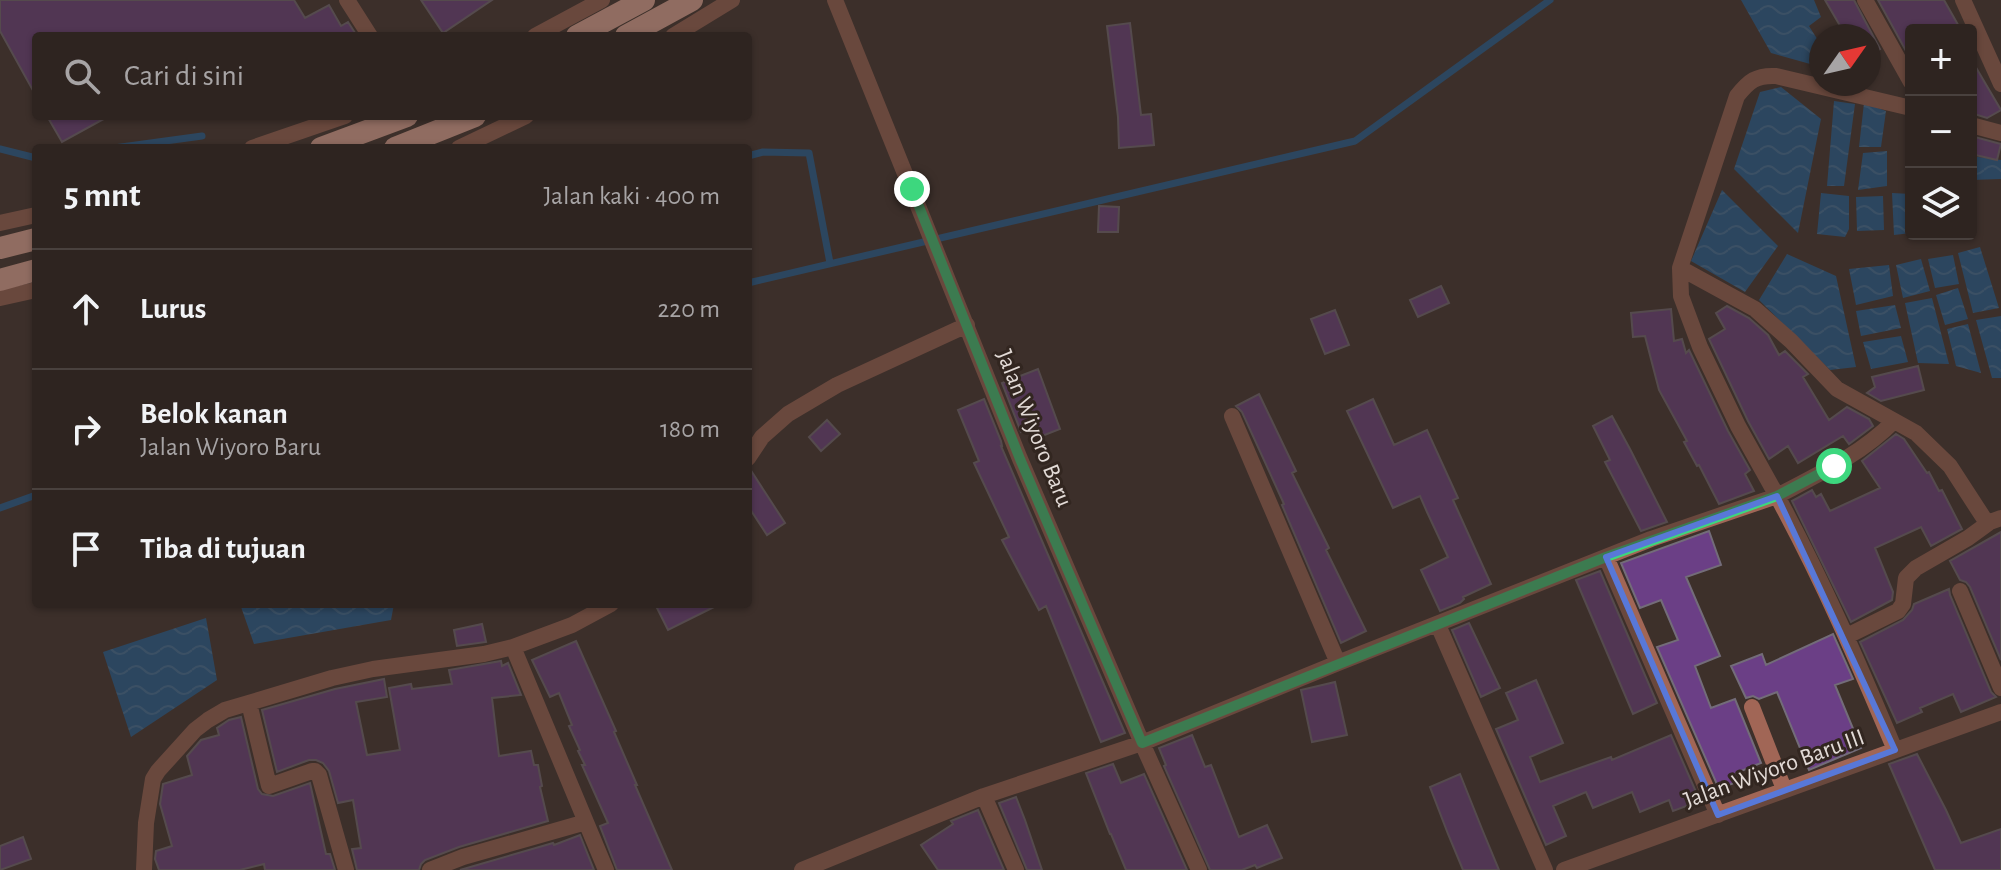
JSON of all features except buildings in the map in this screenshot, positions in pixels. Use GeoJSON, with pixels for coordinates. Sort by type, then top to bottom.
{"type":"FeatureCollection","features":[{"type":"Feature","properties":{"kind":"highway"},"geometry":{"type":"LineString","coordinates":[[584,32],[644,0]]}},
{"type":"Feature","properties":{"kind":"highway"},"geometry":{"type":"LineString","coordinates":[[633,32],[692,0]]}},
{"type":"Feature","properties":{"kind":"highway"},"geometry":{"type":"LineString","coordinates":[[332,144],[396,120]]}},
{"type":"Feature","properties":{"kind":"highway"},"geometry":{"type":"LineString","coordinates":[[405,144],[465,120]]}},
{"type":"Feature","properties":{"kind":"highway"},"geometry":{"type":"LineString","coordinates":[[0,248],[32,240]]}},
{"type":"Feature","properties":{"kind":"highway"},"geometry":{"type":"LineString","coordinates":[[0,280],[32,271]]}},
{"type":"Feature","properties":{"kind":"street"},"geometry":{"type":"LineString","coordinates":[[347,0],[367,32]]}},
{"type":"Feature","properties":{"kind":"street"},"geometry":{"type":"LineString","coordinates":[[542,32],[602,0]]}},
{"type":"Feature","properties":{"kind":"street"},"geometry":{"type":"LineString","coordinates":[[680,32],[732,0]]}},
{"type":"Feature","properties":{"kind":"street","name":"Jalan Wiyoro Baru"},"geometry":{"type":"LineString","coordinates":[[835,0],[1020,459],[1199,870]]}},
{"type":"Feature","properties":{"kind":"street"},"geometry":{"type":"LineString","coordinates":[[1865,0],[1905,71]]}},
{"type":"Feature","properties":{"kind":"street"},"geometry":{"type":"LineString","coordinates":[[1963,0],[2001,84]]}},
{"type":"Feature","properties":{"kind":"street"},"geometry":{"type":"LineString","coordinates":[[1895,750],[1806,548],[1738,426],[1700,347],[1681,296],[1680,268],[1737,96],[1747,84],[1763,76],[1776,76],[1905,107]]}},
{"type":"Feature","properties":{"kind":"street"},"geometry":{"type":"LineString","coordinates":[[264,144],[333,120]]}},
{"type":"Feature","properties":{"kind":"street"},"geometry":{"type":"LineString","coordinates":[[467,144],[518,120]]}},
{"type":"Feature","properties":{"kind":"street"},"geometry":{"type":"LineString","coordinates":[[1977,127],[2001,133]]}},
{"type":"Feature","properties":{"kind":"street"},"geometry":{"type":"LineString","coordinates":[[0,223],[32,216]]}},
{"type":"Feature","properties":{"kind":"street"},"geometry":{"type":"LineString","coordinates":[[1680,268],[1755,309],[1837,389],[1916,433],[1950,466],[1980,515],[1995,520]]}},
{"type":"Feature","properties":{"kind":"street"},"geometry":{"type":"LineString","coordinates":[[0,298],[32,291]]}},
{"type":"Feature","properties":{"kind":"street"},"geometry":{"type":"LineString","coordinates":[[752,452],[762,437],[788,414],[837,385],[967,325]]}},
{"type":"Feature","properties":{"kind":"street"},"geometry":{"type":"LineString","coordinates":[[1232,416],[1338,663]]}},
{"type":"Feature","properties":{"kind":"street"},"geometry":{"type":"LineString","coordinates":[[802,870],[984,796],[1142,743],[1606,557],[1777,496],[1834,466],[1894,421]]}},
{"type":"Feature","properties":{"kind":"street"},"geometry":{"type":"LineString","coordinates":[[1847,636],[1898,611],[1903,604],[1906,578],[1916,568],[1995,520]]}},
{"type":"Feature","properties":{"kind":"street"},"geometry":{"type":"LineString","coordinates":[[1606,557],[1718,815]]}},
{"type":"Feature","properties":{"kind":"street"},"geometry":{"type":"LineString","coordinates":[[1960,591],[2001,688]]}},
{"type":"Feature","properties":{"kind":"street"},"geometry":{"type":"LineString","coordinates":[[144,870],[153,779],[195,730],[225,710],[373,669],[484,654],[513,647],[572,625],[604,608]]}},
{"type":"Feature","properties":{"kind":"street"},"geometry":{"type":"LineString","coordinates":[[1438,625],[1545,870]]}},
{"type":"Feature","properties":{"kind":"street"},"geometry":{"type":"LineString","coordinates":[[513,647],[606,870]]}},
{"type":"Feature","properties":{"kind":"street"},"geometry":{"type":"LineString","coordinates":[[249,703],[269,786],[312,771],[319,775],[346,870]]}},
{"type":"Feature","properties":{"kind":"street"},"geometry":{"type":"LineString","coordinates":[[1752,707],[1784,789]]}},
{"type":"Feature","properties":{"kind":"street","name":"Jalan Wiyoro Baru III"},"geometry":{"type":"LineString","coordinates":[[1564,870],[2001,712]]}},
{"type":"Feature","properties":{"kind":"street"},"geometry":{"type":"LineString","coordinates":[[984,796],[1016,870]]}},
{"type":"Feature","properties":{"kind":"street"},"geometry":{"type":"LineString","coordinates":[[430,870],[465,864],[586,822]]}},
{"type":"Feature","properties":{"kind":"highlighted area"},"geometry":{"type":"Polygon","coordinates":[[[1777,496],[1895,750],[1718,815],[1606,557],[1777,496]]]}},
{"type":"Feature","properties":{"kind":"water"},"geometry":{"type":"Polygon","coordinates":[[[1741,0],[1814,0],[1821,17],[1809,24],[1809,64],[1771,53],[1741,0]]]}},
{"type":"Feature","properties":{"kind":"water"},"geometry":{"type":"Polygon","coordinates":[[[1781,87],[1821,119],[1798,233],[1734,169],[1760,92],[1781,87]]]}},
{"type":"Feature","properties":{"kind":"water"},"geometry":{"type":"Polygon","coordinates":[[[1834,101],[1855,104],[1844,186],[1827,186],[1834,101]]]}},
{"type":"Feature","properties":{"kind":"water"},"geometry":{"type":"Polygon","coordinates":[[[1864,103],[1886,111],[1881,147],[1859,147],[1864,103]]]}},
{"type":"Feature","properties":{"kind":"water"},"geometry":{"type":"Polygon","coordinates":[[[1887,151],[1887,186],[1858,190],[1863,153],[1887,151]]]}},
{"type":"Feature","properties":{"kind":"water"},"geometry":{"type":"Polygon","coordinates":[[[1977,157],[2001,160],[2001,179],[1977,180],[1977,157]]]}},
{"type":"Feature","properties":{"kind":"water"},"geometry":{"type":"Polygon","coordinates":[[[1722,190],[1778,246],[1745,292],[1691,261],[1722,190]]]}},
{"type":"Feature","properties":{"kind":"water"},"geometry":{"type":"Polygon","coordinates":[[[1821,193],[1849,196],[1849,229],[1845,237],[1817,234],[1821,193]]]}},
{"type":"Feature","properties":{"kind":"water"},"geometry":{"type":"Polygon","coordinates":[[[1892,193],[1905,194],[1905,234],[1894,235],[1892,193]]]}},
{"type":"Feature","properties":{"kind":"water"},"geometry":{"type":"Polygon","coordinates":[[[1883,196],[1884,230],[1857,231],[1856,197],[1883,196]]]}},
{"type":"Feature","properties":{"kind":"water"},"geometry":{"type":"Polygon","coordinates":[[[1980,247],[1999,308],[1973,313],[1958,253],[1980,247]]]}},
{"type":"Feature","properties":{"kind":"water"},"geometry":{"type":"Polygon","coordinates":[[[1787,254],[1836,276],[1856,367],[1830,370],[1759,300],[1787,254]]]}},
{"type":"Feature","properties":{"kind":"water"},"geometry":{"type":"Polygon","coordinates":[[[1953,255],[1959,284],[1935,288],[1928,259],[1953,255]]]}},
{"type":"Feature","properties":{"kind":"water"},"geometry":{"type":"Polygon","coordinates":[[[1921,259],[1930,291],[1903,298],[1896,265],[1921,259]]]}},
{"type":"Feature","properties":{"kind":"water"},"geometry":{"type":"Polygon","coordinates":[[[1889,265],[1893,296],[1856,305],[1849,269],[1889,265]]]}},
{"type":"Feature","properties":{"kind":"water"},"geometry":{"type":"Polygon","coordinates":[[[1958,288],[1968,319],[1945,325],[1936,295],[1958,288]]]}},
{"type":"Feature","properties":{"kind":"water"},"geometry":{"type":"Polygon","coordinates":[[[1932,298],[1949,364],[1918,363],[1905,303],[1932,298]]]}},
{"type":"Feature","properties":{"kind":"water"},"geometry":{"type":"Polygon","coordinates":[[[1895,305],[1901,328],[1861,336],[1856,311],[1895,305]]]}},
{"type":"Feature","properties":{"kind":"water"},"geometry":{"type":"Polygon","coordinates":[[[2001,316],[2001,378],[1992,378],[1976,320],[2001,316]]]}},
{"type":"Feature","properties":{"kind":"water"},"geometry":{"type":"Polygon","coordinates":[[[1968,324],[1981,373],[1956,366],[1947,329],[1968,324]]]}},
{"type":"Feature","properties":{"kind":"water"},"geometry":{"type":"Polygon","coordinates":[[[1901,336],[1908,362],[1871,369],[1863,342],[1901,336]]]}},
{"type":"Feature","properties":{"kind":"water"},"geometry":{"type":"Polygon","coordinates":[[[241,608],[393,608],[391,620],[254,644],[241,608]]]}},
{"type":"Feature","properties":{"kind":"water"},"geometry":{"type":"Polygon","coordinates":[[[206,618],[217,680],[131,737],[103,652],[206,618]]]}},
{"type":"Feature","properties":{"kind":"waterway"},"geometry":{"type":"LineString","coordinates":[[752,282],[1355,141],[1550,0]]}},
{"type":"Feature","properties":{"kind":"waterway"},"geometry":{"type":"LineString","coordinates":[[143,144],[202,136]]}},
{"type":"Feature","properties":{"kind":"waterway"},"geometry":{"type":"LineString","coordinates":[[0,149],[32,157]]}},
{"type":"Feature","properties":{"kind":"waterway"},"geometry":{"type":"LineString","coordinates":[[752,155],[763,152],[809,153],[830,263]]}},
{"type":"Feature","properties":{"kind":"waterway"},"geometry":{"type":"LineString","coordinates":[[0,508],[32,496]]}},
{"type":"Feature","properties":{"kind":"route"},"geometry":{"type":"LineString","coordinates":[[912,189],[1020,459],[1142,743],[1651,539],[1777,496],[1834,466]]}}]}
